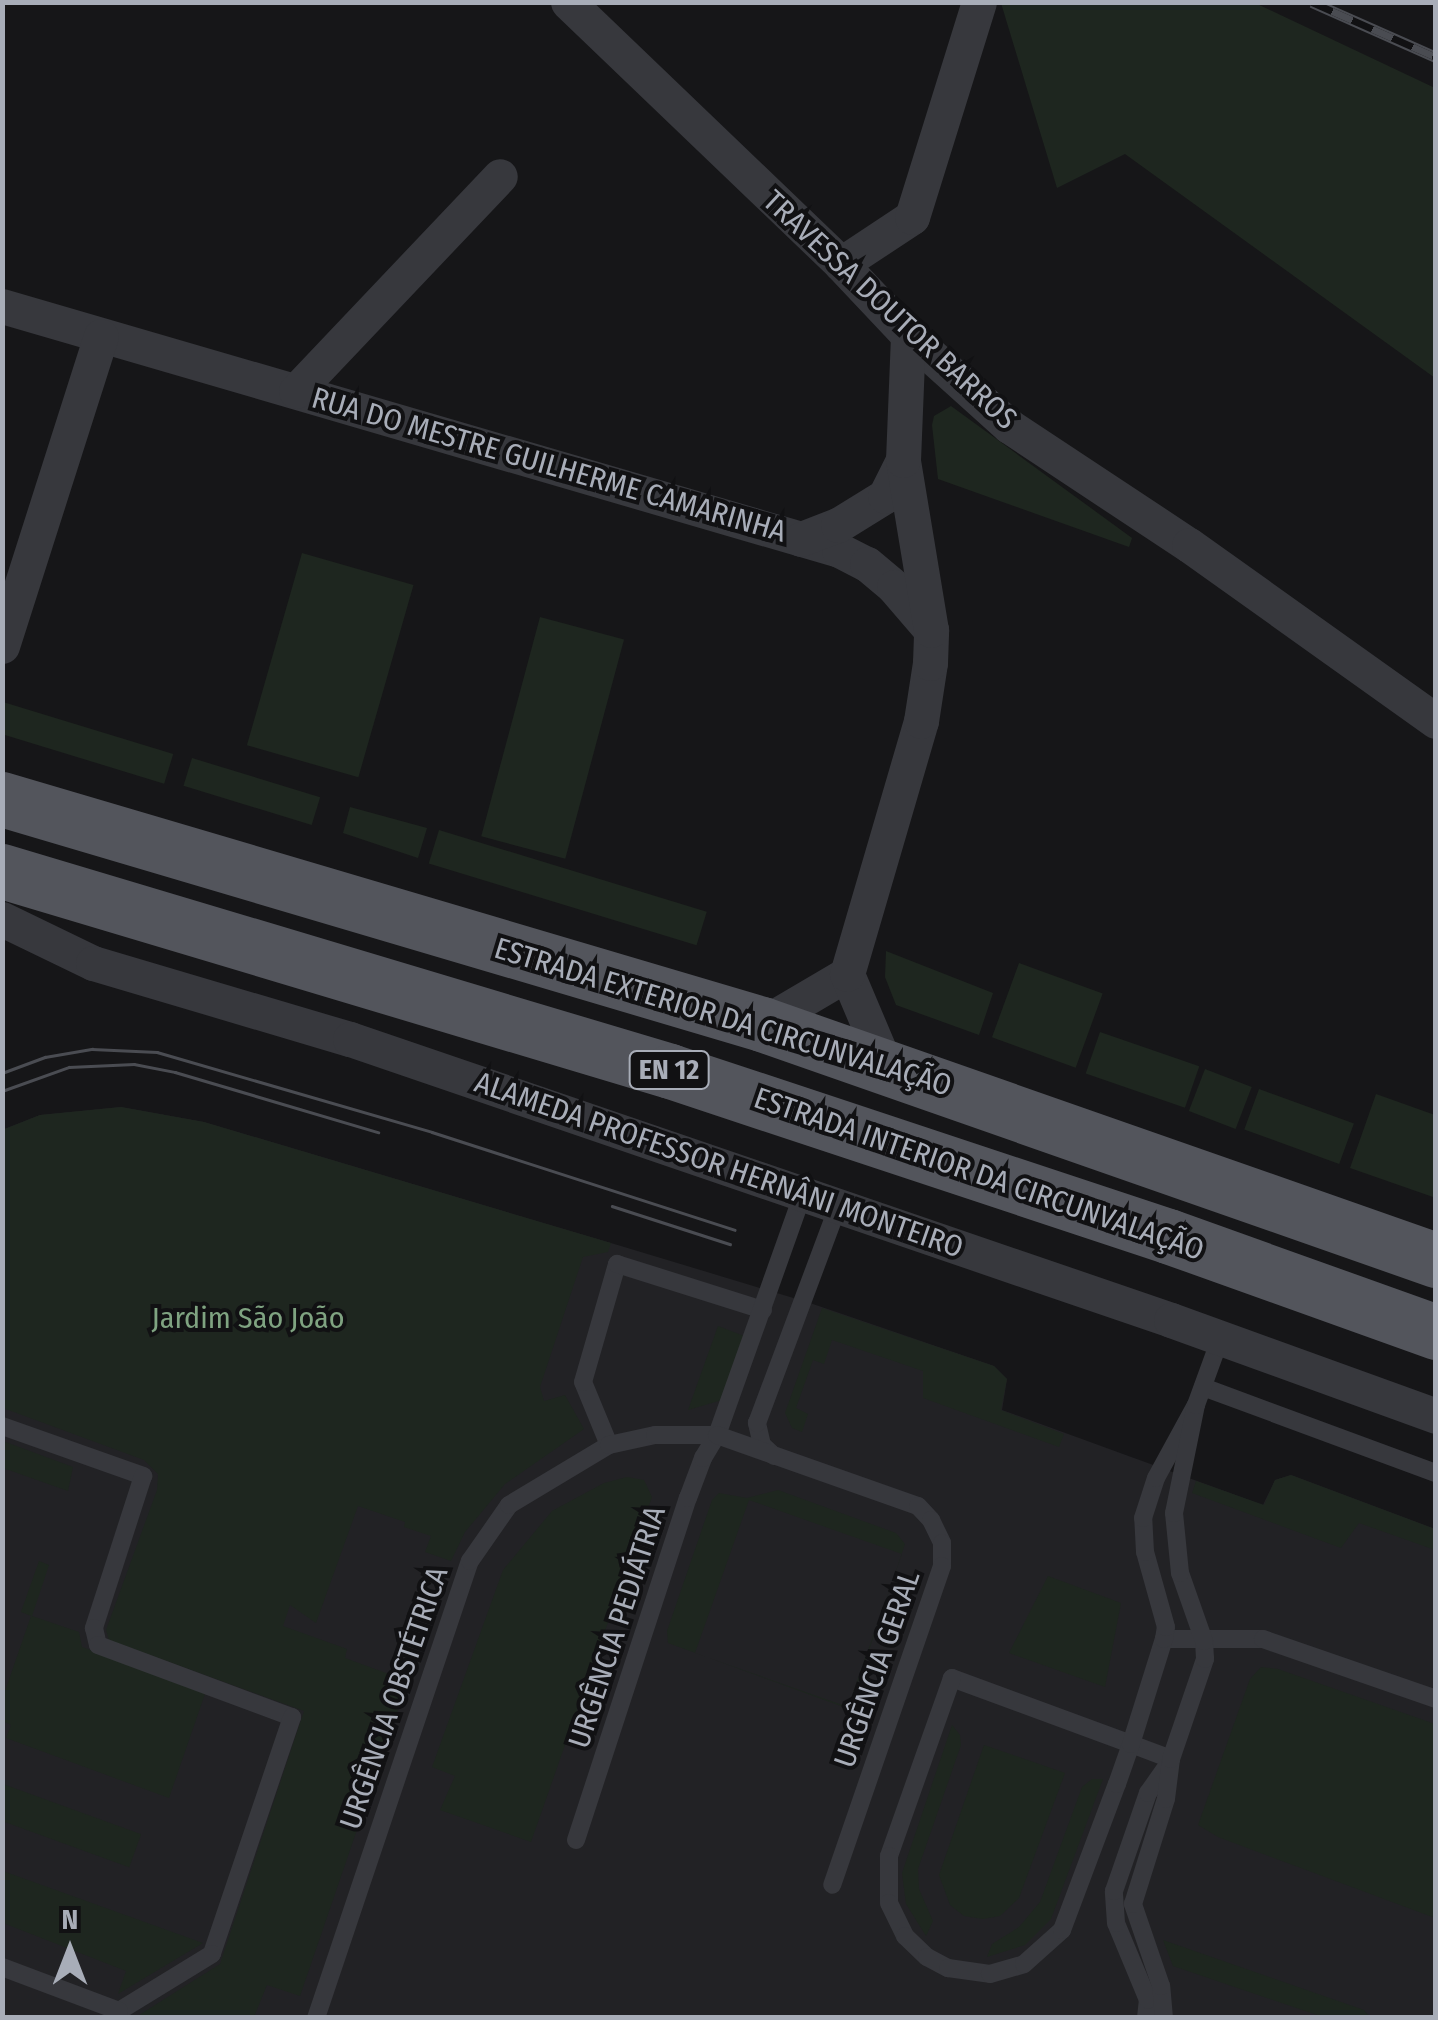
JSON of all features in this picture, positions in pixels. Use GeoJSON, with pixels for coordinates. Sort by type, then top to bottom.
{"type":"FeatureCollection","features":[{"type":"Feature","properties":{"kind":"main road","name":"ESTRADA EXTERIOR DA CIRCUNVALAÇÃO"},"geometry":{"type":"LineString","coordinates":[[2,799],[762,1024],[1436,1260]]}},
{"type":"Feature","properties":{"kind":"main road"},"geometry":{"type":"LineString","coordinates":[[2,847],[24,838],[51,838],[224,890],[284,884]]}},
{"type":"Feature","properties":{"kind":"main road","name":"ESTRADA INTERIOR DA CIRCUNVALAÇÃO"},"geometry":{"type":"LineString","coordinates":[[2,870],[670,1071],[1181,1241],[1436,1332]]}},
{"type":"Feature","properties":{"kind":"street","name":"TRAVESSA DOUTOR BARROS"},"geometry":{"type":"LineString","coordinates":[[568,2],[841,264],[908,335],[1009,426],[1189,545],[1436,721]]}},
{"type":"Feature","properties":{"kind":"street"},"geometry":{"type":"LineString","coordinates":[[841,264],[912,217],[979,2]]}},
{"type":"Feature","properties":{"kind":"street","name":"RUA DO MESTRE GUILHERME CAMARINHA"},"geometry":{"type":"LineString","coordinates":[[296,390],[500,176]]}},
{"type":"Feature","properties":{"kind":"street","name":"RUA DO MESTRE GUILHERME CAMARINHA"},"geometry":{"type":"LineString","coordinates":[[2,306],[801,539],[867,564],[894,587],[931,630]]}},
{"type":"Feature","properties":{"kind":"street"},"geometry":{"type":"LineString","coordinates":[[884,1064],[848,974],[921,721],[931,630],[903,460],[908,335]]}},
{"type":"Feature","properties":{"kind":"street"},"geometry":{"type":"LineString","coordinates":[[2,646],[102,336]]}},
{"type":"Feature","properties":{"kind":"street","name":"RUA DO MESTRE GUILHERME CAMARINHA"},"geometry":{"type":"LineString","coordinates":[[801,539],[851,518],[884,496],[903,460]]}},
{"type":"Feature","properties":{"kind":"street","name":"ALAMEDA PROFESSOR HERNÂNI MONTEIRO"},"geometry":{"type":"LineString","coordinates":[[2,919],[93,963],[350,1039],[1436,1416]]}},
{"type":"Feature","properties":{"kind":"street"},"geometry":{"type":"LineString","coordinates":[[762,1024],[848,974]]}},
{"type":"Feature","properties":{"kind":"lane","name":"URGÊNCIA PEDIÁTRIA"},"geometry":{"type":"LineString","coordinates":[[576,1840],[702,1458],[717,1435],[803,1194]]}},
{"type":"Feature","properties":{"kind":"lane"},"geometry":{"type":"LineString","coordinates":[[774,1457],[762,1445],[757,1423],[838,1206]]}},
{"type":"Feature","properties":{"kind":"lane"},"geometry":{"type":"LineString","coordinates":[[609,1445],[583,1382],[617,1264],[763,1310]]}},
{"type":"Feature","properties":{"kind":"lane"},"geometry":{"type":"LineString","coordinates":[[1164,2018],[1160,1986],[1133,1904],[1166,1799],[1171,1759],[1205,1659],[1204,1641],[1180,1573],[1174,1512],[1200,1396],[1220,1339]]}},
{"type":"Feature","properties":{"kind":"lane"},"geometry":{"type":"LineString","coordinates":[[1200,1396],[1436,1473]]}},
{"type":"Feature","properties":{"kind":"lane"},"geometry":{"type":"LineString","coordinates":[[1171,1759],[1131,1744],[952,1678],[886,1875],[889,1903],[905,1936],[927,1957],[948,1968],[968,1973],[1004,1972],[1024,1964],[1052,1943],[1072,1908],[1131,1744],[1164,1639],[1162,1614],[1148,1572],[1143,1518],[1156,1478],[1200,1396]]}},
{"type":"Feature","properties":{"kind":"lane"},"geometry":{"type":"LineString","coordinates":[[2,1426],[143,1476],[94,1628],[98,1644],[292,1718],[212,1954],[120,2011],[2,1967]]}},
{"type":"Feature","properties":{"kind":"lane","name":"URGÊNCIA OBSTÉTRICA"},"geometry":{"type":"LineString","coordinates":[[316,2018],[470,1561],[510,1505],[609,1445],[655,1434],[717,1435]]}},
{"type":"Feature","properties":{"kind":"lane"},"geometry":{"type":"LineString","coordinates":[[717,1435],[774,1457]]}},
{"type":"Feature","properties":{"kind":"lane","name":"URGÊNCIA GERAL"},"geometry":{"type":"LineString","coordinates":[[774,1457],[918,1506],[931,1520],[942,1543],[942,1566],[832,1884]]}},
{"type":"Feature","properties":{"kind":"lane"},"geometry":{"type":"LineString","coordinates":[[1164,1639],[1263,1639],[1436,1698]]}},
{"type":"Feature","properties":{"kind":"lane"},"geometry":{"type":"LineString","coordinates":[[1146,2018],[1148,2000],[1116,1923],[1114,1891],[1148,1794],[1171,1759]]}},
{"type":"Feature","properties":{"kind":"shaded area"},"geometry":{"type":"Polygon","coordinates":[[[121,1107],[204,1122],[810,1303],[994,1366],[1007,1379],[1002,1410],[1263,1505],[1275,1480],[1291,1475],[1435,1529],[1435,2017],[3,2018],[2,1130],[40,1115],[121,1107]]]}},
{"type":"Feature","properties":{"kind":"green space"},"geometry":{"type":"Polygon","coordinates":[[[1001,3],[1255,3],[1435,88],[1435,378],[1125,154],[1057,188],[1001,3]]]}},
{"type":"Feature","properties":{"kind":"green space"},"geometry":{"type":"Polygon","coordinates":[[[951,406],[1132,538],[1129,547],[938,479],[932,425],[934,416],[951,406]]]}},
{"type":"Feature","properties":{"kind":"green space"},"geometry":{"type":"Polygon","coordinates":[[[302,553],[414,585],[358,777],[247,745],[302,553]]]}},
{"type":"Feature","properties":{"kind":"green space"},"geometry":{"type":"Polygon","coordinates":[[[540,617],[624,640],[565,859],[481,836],[540,617]]]}},
{"type":"Feature","properties":{"kind":"green space"},"geometry":{"type":"Polygon","coordinates":[[[3,702],[173,754],[164,784],[2,734],[3,702]]]}},
{"type":"Feature","properties":{"kind":"green space"},"geometry":{"type":"Polygon","coordinates":[[[192,758],[320,797],[312,825],[184,786],[192,758]]]}},
{"type":"Feature","properties":{"kind":"green space"},"geometry":{"type":"Polygon","coordinates":[[[350,807],[427,828],[418,858],[343,833],[350,807]]]}},
{"type":"Feature","properties":{"kind":"green space"},"geometry":{"type":"Polygon","coordinates":[[[439,830],[707,912],[697,945],[429,863],[439,830]]]}},
{"type":"Feature","properties":{"kind":"green space"},"geometry":{"type":"Polygon","coordinates":[[[886,951],[993,993],[979,1035],[896,1005],[885,977],[886,951]]]}},
{"type":"Feature","properties":{"kind":"green space"},"geometry":{"type":"Polygon","coordinates":[[[1019,963],[1103,993],[1076,1068],[992,1037],[1019,963]]]}},
{"type":"Feature","properties":{"kind":"green space"},"geometry":{"type":"Polygon","coordinates":[[[1100,1032],[1199,1066],[1185,1108],[1086,1074],[1100,1032]]]}},
{"type":"Feature","properties":{"kind":"green space"},"geometry":{"type":"Polygon","coordinates":[[[1205,1069],[1252,1087],[1236,1129],[1189,1111],[1205,1069]]]}},
{"type":"Feature","properties":{"kind":"green space"},"geometry":{"type":"Polygon","coordinates":[[[1259,1089],[1354,1124],[1339,1164],[1244,1129],[1259,1089]]]}},
{"type":"Feature","properties":{"kind":"green space"},"geometry":{"type":"Polygon","coordinates":[[[1376,1094],[1435,1115],[1433,1197],[1350,1168],[1376,1094]]]}},
{"type":"Feature","properties":{"kind":"green space","name":"Jardim São João"},"geometry":{"type":"Polygon","coordinates":[[[121,1107],[204,1122],[611,1243],[608,1252],[583,1257],[540,1387],[544,1401],[565,1395],[584,1429],[505,1484],[465,1532],[451,1561],[425,1552],[431,1536],[404,1527],[405,1522],[358,1506],[316,1623],[290,1605],[283,1626],[347,1649],[345,1658],[408,1681],[300,1996],[267,1985],[254,2017],[136,2017],[220,1964],[304,1711],[109,1640],[106,1630],[157,1490],[158,1474],[144,1460],[3,1408],[2,1130],[40,1115],[121,1107]]]}},
{"type":"Feature","properties":{"kind":"green space"},"geometry":{"type":"Polygon","coordinates":[[[822,1308],[994,1366],[1007,1379],[1001,1410],[1064,1434],[1059,1447],[923,1398],[923,1371],[832,1340],[824,1364],[813,1360],[796,1408],[808,1414],[802,1432],[792,1428],[785,1413],[822,1308]]]}},
{"type":"Feature","properties":{"kind":"green space"},"geometry":{"type":"Polygon","coordinates":[[[718,1326],[744,1336],[722,1400],[688,1410],[718,1326]]]}},
{"type":"Feature","properties":{"kind":"green space"},"geometry":{"type":"Polygon","coordinates":[[[3,1441],[73,1467],[68,1491],[3,1468],[3,1441]]]}},
{"type":"Feature","properties":{"kind":"green space"},"geometry":{"type":"Polygon","coordinates":[[[1291,1475],[1435,1529],[1435,1550],[1359,1523],[1341,1548],[1192,1493],[1196,1481],[1264,1505],[1275,1480],[1291,1475]]]}},
{"type":"Feature","properties":{"kind":"green space"},"geometry":{"type":"Polygon","coordinates":[[[627,1477],[644,1480],[652,1497],[531,1842],[440,1810],[455,1776],[432,1767],[503,1570],[552,1511],[604,1483],[627,1477]]]}},
{"type":"Feature","properties":{"kind":"green space"},"geometry":{"type":"Polygon","coordinates":[[[778,1490],[896,1533],[905,1544],[902,1554],[749,1500],[695,1653],[668,1643],[667,1631],[712,1500],[719,1493],[747,1498],[778,1490]]]}},
{"type":"Feature","properties":{"kind":"green space"},"geometry":{"type":"Polygon","coordinates":[[[39,1561],[49,1565],[32,1616],[79,1632],[82,1647],[206,1691],[169,1798],[6,1738],[11,1725],[3,1721],[3,1697],[31,1616],[21,1612],[39,1561]]]}},
{"type":"Feature","properties":{"kind":"green space"},"geometry":{"type":"Polygon","coordinates":[[[1048,1576],[1121,1603],[1105,1687],[1009,1653],[1048,1576]]]}},
{"type":"Feature","properties":{"kind":"green space"},"geometry":{"type":"Polygon","coordinates":[[[892,1583],[849,1709],[708,1658],[848,1707],[892,1583]]]}},
{"type":"Feature","properties":{"kind":"green space"},"geometry":{"type":"Polygon","coordinates":[[[1261,1667],[1278,1669],[1435,1724],[1435,1918],[1218,1837],[1198,1825],[1250,1679],[1261,1667]]]}},
{"type":"Feature","properties":{"kind":"green space"},"geometry":{"type":"Polygon","coordinates":[[[952,1725],[960,1735],[961,1745],[918,1869],[919,1889],[933,1921],[926,1936],[906,1904],[902,1873],[952,1725]]]}},
{"type":"Feature","properties":{"kind":"green space"},"geometry":{"type":"Polygon","coordinates":[[[984,1745],[1065,1773],[1019,1898],[1000,1916],[983,1919],[964,1916],[950,1905],[939,1875],[984,1745]]]}},
{"type":"Feature","properties":{"kind":"green space"},"geometry":{"type":"Polygon","coordinates":[[[1092,1779],[1103,1779],[1051,1919],[1025,1945],[987,1957],[992,1944],[1019,1927],[1040,1902],[1082,1787],[1092,1779]]]}},
{"type":"Feature","properties":{"kind":"green space"},"geometry":{"type":"Polygon","coordinates":[[[3,1784],[141,1834],[129,1867],[2,1821],[3,1784]]]}},
{"type":"Feature","properties":{"kind":"green space"},"geometry":{"type":"Polygon","coordinates":[[[2,1871],[203,1943],[118,1994],[126,1971],[3,1923],[2,1871]]]}},
{"type":"Feature","properties":{"kind":"green space"},"geometry":{"type":"Polygon","coordinates":[[[1163,1940],[1364,2010],[1370,2017],[1323,2017],[1173,1966],[1163,1940]]]}},
{"type":"Feature","properties":{"kind":"tram line"},"geometry":{"type":"LineString","coordinates":[[2,1073],[45,1057],[92,1049],[157,1052],[432,1132],[735,1230]]}},
{"type":"Feature","properties":{"kind":"tram line"},"geometry":{"type":"LineString","coordinates":[[2,1091],[69,1067],[134,1064],[175,1072],[378,1132]]}},
{"type":"Feature","properties":{"kind":"tram line"},"geometry":{"type":"LineString","coordinates":[[612,1206],[730,1244]]}},
{"type":"Feature","properties":{"kind":"railway"},"geometry":{"type":"LineString","coordinates":[[1312,2],[1436,57]]}}]}
